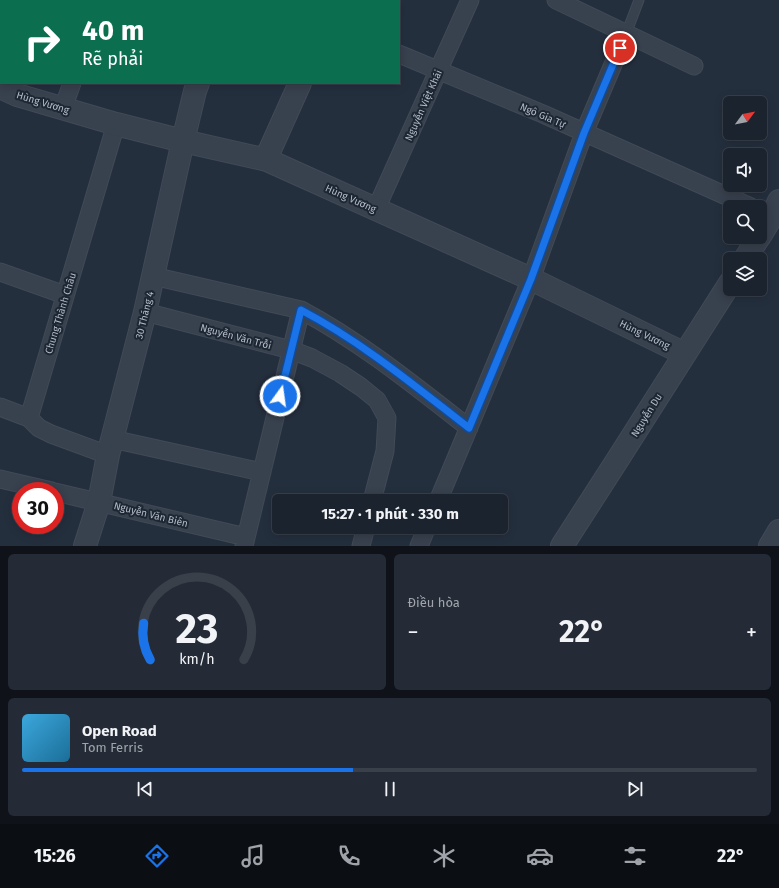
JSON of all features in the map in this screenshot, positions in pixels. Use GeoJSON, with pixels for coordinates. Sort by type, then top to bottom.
{"type":"FeatureCollection","features":[{"type":"Feature","properties":{"kind":"street","name":"Nguyễn Việt Khái"},"geometry":{"type":"LineString","coordinates":[[376,209],[470,0]]}},
{"type":"Feature","properties":{"kind":"street"},"geometry":{"type":"LineString","coordinates":[[556,0],[694,66]]}},
{"type":"Feature","properties":{"kind":"street"},"geometry":{"type":"LineString","coordinates":[[441,494],[531,279],[584,133],[626,34]]}},
{"type":"Feature","properties":{"kind":"street","name":"Ngô Gia Tự"},"geometry":{"type":"LineString","coordinates":[[400,54],[543,114],[735,200]]}},
{"type":"Feature","properties":{"kind":"street"},"geometry":{"type":"LineString","coordinates":[[63,108],[72,84]]}},
{"type":"Feature","properties":{"kind":"street","name":"30 Tháng 4"},"geometry":{"type":"LineString","coordinates":[[85,546],[99,502],[110,447],[145,312],[183,141],[198,84]]}},
{"type":"Feature","properties":{"kind":"street"},"geometry":{"type":"LineString","coordinates":[[267,160],[269,152],[300,84]]}},
{"type":"Feature","properties":{"kind":"street","name":"Hùng Vương"},"geometry":{"type":"LineString","coordinates":[[0,87],[17,95],[116,124],[267,160],[531,279],[685,354]]}},
{"type":"Feature","properties":{"kind":"street","name":"Chung Thành Châu"},"geometry":{"type":"LineString","coordinates":[[29,418],[116,124]]}},
{"type":"Feature","properties":{"kind":"street"},"geometry":{"type":"LineString","coordinates":[[767,223],[773,212]]}},
{"type":"Feature","properties":{"kind":"street"},"geometry":{"type":"LineString","coordinates":[[0,272],[65,295]]}},
{"type":"Feature","properties":{"kind":"street"},"geometry":{"type":"LineString","coordinates":[[153,276],[301,310],[358,344],[469,428]]}},
{"type":"Feature","properties":{"kind":"street","name":"Nguyễn Du"},"geometry":{"type":"LineString","coordinates":[[562,546],[723,294]]}},
{"type":"Feature","properties":{"kind":"street"},"geometry":{"type":"LineString","coordinates":[[245,542],[301,310]]}},
{"type":"Feature","properties":{"kind":"street","name":"Nguyễn Văn Trỗi"},"geometry":{"type":"LineString","coordinates":[[145,312],[291,350],[312,358],[340,373],[361,387],[377,400],[388,418],[385,451],[374,494]]}},
{"type":"Feature","properties":{"kind":"street"},"geometry":{"type":"LineString","coordinates":[[0,407],[29,418],[39,428],[51,434],[110,447],[262,472]]}},
{"type":"Feature","properties":{"kind":"street","name":"Nguyễn Văn Biên"},"geometry":{"type":"LineString","coordinates":[[0,479],[14,482]]}},
{"type":"Feature","properties":{"kind":"street","name":"Nguyễn Văn Biên"},"geometry":{"type":"LineString","coordinates":[[64,493],[245,542]]}},
{"type":"Feature","properties":{"kind":"street"},"geometry":{"type":"LineString","coordinates":[[770,546],[779,531]]}},
{"type":"Feature","properties":{"kind":"street"},"geometry":{"type":"LineString","coordinates":[[361,546],[364,534]]}},
{"type":"Feature","properties":{"kind":"street"},"geometry":{"type":"LineString","coordinates":[[419,546],[424,534]]}},
{"type":"Feature","properties":{"kind":"lane"},"geometry":{"type":"LineString","coordinates":[[626,34],[639,0]]}},
{"type":"Feature","properties":{"kind":"route"},"geometry":{"type":"LineString","coordinates":[[280,396],[301,310],[358,344],[469,428],[531,279],[584,133],[620,48]]}}]}
